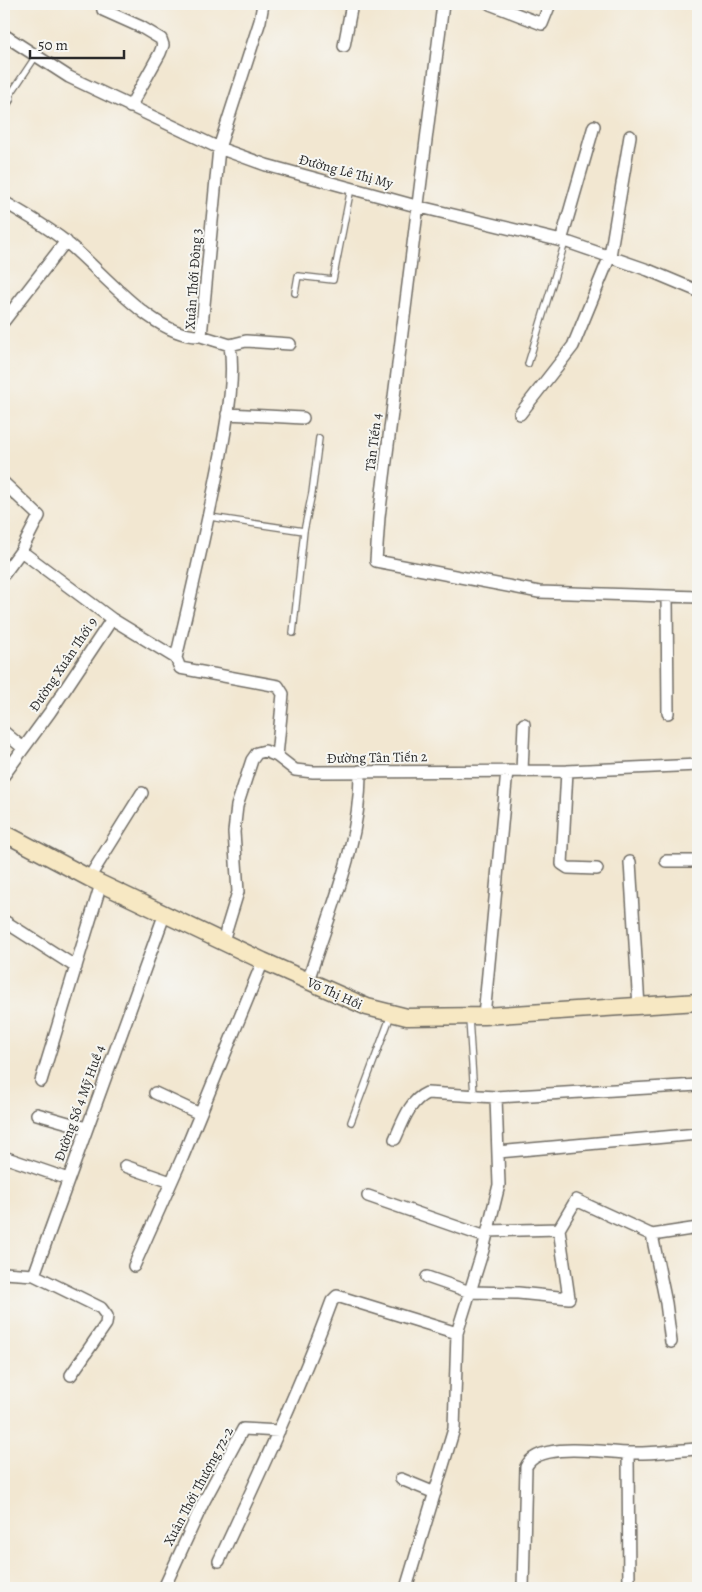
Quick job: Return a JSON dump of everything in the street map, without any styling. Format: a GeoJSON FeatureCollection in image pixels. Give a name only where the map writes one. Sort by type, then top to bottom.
{"type":"FeatureCollection","features":[{"type":"Feature","properties":{"kind":"street"},"geometry":{"type":"LineString","coordinates":[[102,4],[101,8],[103,10],[162,39],[163,45],[160,53],[130,107]]}},
{"type":"Feature","properties":{"kind":"street","name":"Xuân Thới Đông 3"},"geometry":{"type":"LineString","coordinates":[[230,344],[201,336],[219,148],[260,21],[263,4]]}},
{"type":"Feature","properties":{"kind":"street"},"geometry":{"type":"LineString","coordinates":[[344,46],[352,4]]}},
{"type":"Feature","properties":{"kind":"street","name":"Tân Tiến 4"},"geometry":{"type":"LineString","coordinates":[[443,4],[416,206],[379,517],[376,561],[539,592],[698,597]]}},
{"type":"Feature","properties":{"kind":"street"},"geometry":{"type":"LineString","coordinates":[[490,4],[542,24],[550,4]]}},
{"type":"Feature","properties":{"kind":"street","name":"Đường Lê Thị My"},"geometry":{"type":"LineString","coordinates":[[4,35],[69,77],[219,148],[266,165],[416,206],[563,242],[610,256],[698,291]]}},
{"type":"Feature","properties":{"kind":"street"},"geometry":{"type":"LineString","coordinates":[[563,242],[594,126]]}},
{"type":"Feature","properties":{"kind":"street"},"geometry":{"type":"LineString","coordinates":[[520,414],[574,346],[610,256],[630,136]]}},
{"type":"Feature","properties":{"kind":"street"},"geometry":{"type":"LineString","coordinates":[[4,202],[66,241],[153,319],[176,332],[201,336]]}},
{"type":"Feature","properties":{"kind":"street"},"geometry":{"type":"LineString","coordinates":[[4,321],[66,241]]}},
{"type":"Feature","properties":{"kind":"street"},"geometry":{"type":"LineString","coordinates":[[222,941],[238,892],[234,832],[237,806],[252,760],[257,752],[265,751],[277,756],[284,694],[278,686],[180,668],[176,658],[210,517],[227,414],[232,355],[230,344],[246,341],[290,344]]}},
{"type":"Feature","properties":{"kind":"street"},"geometry":{"type":"LineString","coordinates":[[227,414],[303,418]]}},
{"type":"Feature","properties":{"kind":"street"},"geometry":{"type":"LineString","coordinates":[[4,484],[39,516],[21,551],[4,574]]}},
{"type":"Feature","properties":{"kind":"street"},"geometry":{"type":"LineString","coordinates":[[21,551],[112,619],[176,658]]}},
{"type":"Feature","properties":{"kind":"street"},"geometry":{"type":"LineString","coordinates":[[667,597],[668,713]]}},
{"type":"Feature","properties":{"kind":"street","name":"Đường Xuân Thới 9"},"geometry":{"type":"LineString","coordinates":[[4,775],[112,619]]}},
{"type":"Feature","properties":{"kind":"street"},"geometry":{"type":"LineString","coordinates":[[522,771],[524,724]]}},
{"type":"Feature","properties":{"kind":"street"},"geometry":{"type":"LineString","coordinates":[[4,732],[23,748]]}},
{"type":"Feature","properties":{"kind":"street","name":"Đường Tân Tiến 2"},"geometry":{"type":"LineString","coordinates":[[277,756],[295,770],[313,772],[567,771],[698,765]]}},
{"type":"Feature","properties":{"kind":"street"},"geometry":{"type":"LineString","coordinates":[[308,981],[351,844],[360,798],[360,771]]}},
{"type":"Feature","properties":{"kind":"street"},"geometry":{"type":"LineString","coordinates":[[477,1017],[507,771]]}},
{"type":"Feature","properties":{"kind":"street"},"geometry":{"type":"LineString","coordinates":[[567,771],[562,864],[568,868],[597,869]]}},
{"type":"Feature","properties":{"kind":"street"},"geometry":{"type":"LineString","coordinates":[[41,1081],[76,967],[95,881],[142,793]]}},
{"type":"Feature","properties":{"kind":"street","name":"Võ Thị Hồi"},"geometry":{"type":"LineString","coordinates":[[4,833],[95,881],[263,961],[367,1007],[407,1017],[477,1017],[698,1002]]}},
{"type":"Feature","properties":{"kind":"street"},"geometry":{"type":"LineString","coordinates":[[666,861],[698,861]]}},
{"type":"Feature","properties":{"kind":"street"},"geometry":{"type":"LineString","coordinates":[[630,862],[639,1006]]}},
{"type":"Feature","properties":{"kind":"street","name":"Đường Số 4 Mỹ Huề 4"},"geometry":{"type":"LineString","coordinates":[[34,1275],[165,913]]}},
{"type":"Feature","properties":{"kind":"street"},"geometry":{"type":"LineString","coordinates":[[4,921],[76,967]]}},
{"type":"Feature","properties":{"kind":"street"},"geometry":{"type":"LineString","coordinates":[[134,1266],[172,1182],[263,961]]}},
{"type":"Feature","properties":{"kind":"street"},"geometry":{"type":"LineString","coordinates":[[395,1139],[412,1103],[418,1096],[434,1092],[496,1097],[698,1085]]}},
{"type":"Feature","properties":{"kind":"street"},"geometry":{"type":"LineString","coordinates":[[155,1093],[200,1114]]}},
{"type":"Feature","properties":{"kind":"street"},"geometry":{"type":"LineString","coordinates":[[406,1588],[454,1429],[457,1333],[487,1234],[499,1185],[496,1097]]}},
{"type":"Feature","properties":{"kind":"street"},"geometry":{"type":"LineString","coordinates":[[37,1114],[86,1128]]}},
{"type":"Feature","properties":{"kind":"street"},"geometry":{"type":"LineString","coordinates":[[498,1152],[698,1134]]}},
{"type":"Feature","properties":{"kind":"street"},"geometry":{"type":"LineString","coordinates":[[4,1157],[68,1179]]}},
{"type":"Feature","properties":{"kind":"street"},"geometry":{"type":"LineString","coordinates":[[125,1166],[172,1182]]}},
{"type":"Feature","properties":{"kind":"street"},"geometry":{"type":"LineString","coordinates":[[368,1196],[487,1234],[559,1230]]}},
{"type":"Feature","properties":{"kind":"street"},"geometry":{"type":"LineString","coordinates":[[427,1277],[470,1292],[518,1293],[569,1298],[559,1230],[576,1200],[652,1235],[698,1228]]}},
{"type":"Feature","properties":{"kind":"street"},"geometry":{"type":"LineString","coordinates":[[652,1235],[666,1303],[671,1342]]}},
{"type":"Feature","properties":{"kind":"street"},"geometry":{"type":"LineString","coordinates":[[4,1273],[34,1275],[94,1304],[106,1312],[108,1319],[106,1324],[72,1375]]}},
{"type":"Feature","properties":{"kind":"street"},"geometry":{"type":"LineString","coordinates":[[219,1561],[308,1365],[332,1301],[337,1296],[457,1333]]}},
{"type":"Feature","properties":{"kind":"street","name":"Xuân Thới Thượng 72-2"},"geometry":{"type":"LineString","coordinates":[[164,1588],[203,1503],[243,1428],[279,1431]]}},
{"type":"Feature","properties":{"kind":"street"},"geometry":{"type":"LineString","coordinates":[[524,1588],[527,1464],[538,1456],[577,1450],[628,1453],[698,1449]]}},
{"type":"Feature","properties":{"kind":"street"},"geometry":{"type":"LineString","coordinates":[[628,1453],[629,1588]]}},
{"type":"Feature","properties":{"kind":"street"},"geometry":{"type":"LineString","coordinates":[[401,1479],[435,1494]]}},
{"type":"Feature","properties":{"kind":"lane"},"geometry":{"type":"LineString","coordinates":[[6,101],[36,56]]}},
{"type":"Feature","properties":{"kind":"lane"},"geometry":{"type":"LineString","coordinates":[[295,294],[298,276],[333,280],[351,188]]}},
{"type":"Feature","properties":{"kind":"lane"},"geometry":{"type":"LineString","coordinates":[[528,364],[563,242]]}},
{"type":"Feature","properties":{"kind":"lane"},"geometry":{"type":"LineString","coordinates":[[293,633],[304,531],[320,438]]}},
{"type":"Feature","properties":{"kind":"lane"},"geometry":{"type":"LineString","coordinates":[[210,517],[304,531]]}},
{"type":"Feature","properties":{"kind":"lane"},"geometry":{"type":"LineString","coordinates":[[351,1122],[391,1013]]}},
{"type":"Feature","properties":{"kind":"lane"},"geometry":{"type":"LineString","coordinates":[[474,1095],[477,1017]]}}]}
